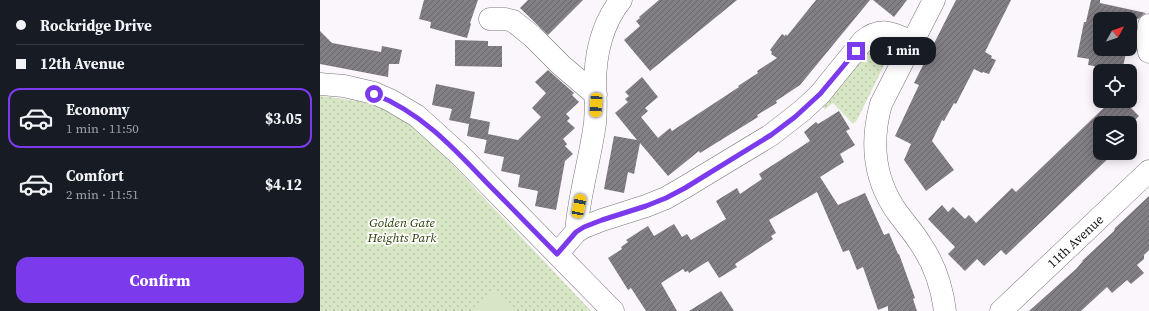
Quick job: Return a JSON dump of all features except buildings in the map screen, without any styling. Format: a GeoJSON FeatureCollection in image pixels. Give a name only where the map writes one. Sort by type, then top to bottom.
{"type":"FeatureCollection","features":[{"type":"Feature","properties":{"kind":"street"},"geometry":{"type":"LineString","coordinates":[[576,232],[579,206],[595,122],[595,69],[597,54],[600,39],[612,12],[621,0]]}},
{"type":"Feature","properties":{"kind":"street"},"geometry":{"type":"LineString","coordinates":[[934,0],[881,104],[874,133],[876,163],[886,192],[893,205],[921,244],[929,259],[936,274],[945,311]]}},
{"type":"Feature","properties":{"kind":"street"},"geometry":{"type":"LineString","coordinates":[[490,19],[505,19],[513,21],[532,36],[561,65],[596,94]]}},
{"type":"Feature","properties":{"kind":"street"},"geometry":{"type":"LineString","coordinates":[[1149,25],[1147,40],[1149,52]]}},
{"type":"Feature","properties":{"kind":"street"},"geometry":{"type":"LineString","coordinates":[[557,254],[576,232],[592,223],[666,198],[685,188],[771,135],[803,110],[820,94],[869,36],[883,32],[894,34],[912,42]]}},
{"type":"Feature","properties":{"kind":"street"},"geometry":{"type":"LineString","coordinates":[[320,84],[344,86],[374,94],[390,100],[417,116],[459,154],[613,311]]}},
{"type":"Feature","properties":{"kind":"street","name":"11th Avenue"},"geometry":{"type":"LineString","coordinates":[[1001,311],[1149,171]]}},
{"type":"Feature","properties":{"kind":"green space"},"geometry":{"type":"Polygon","coordinates":[[[876,44],[885,46],[888,50],[888,57],[857,120],[853,124],[833,103],[825,109],[821,106],[871,47],[876,44]]]}},
{"type":"Feature","properties":{"kind":"green space","name":"Golden Gate Heights Park"},"geometry":{"type":"Polygon","coordinates":[[[320,96],[375,105],[398,115],[409,123],[435,146],[591,311],[320,311],[320,96]]]}},
{"type":"Feature","properties":{"kind":"green space"},"geometry":{"type":"Polygon","coordinates":[[[493,292],[513,311],[475,311],[493,292]]]}},
{"type":"Feature","properties":{"kind":"route"},"geometry":{"type":"LineString","coordinates":[[374,94],[403,107],[417,116],[444,139],[557,254],[576,232],[584,227],[666,198],[685,188],[771,135],[795,117],[820,94],[856,51]]}}]}
